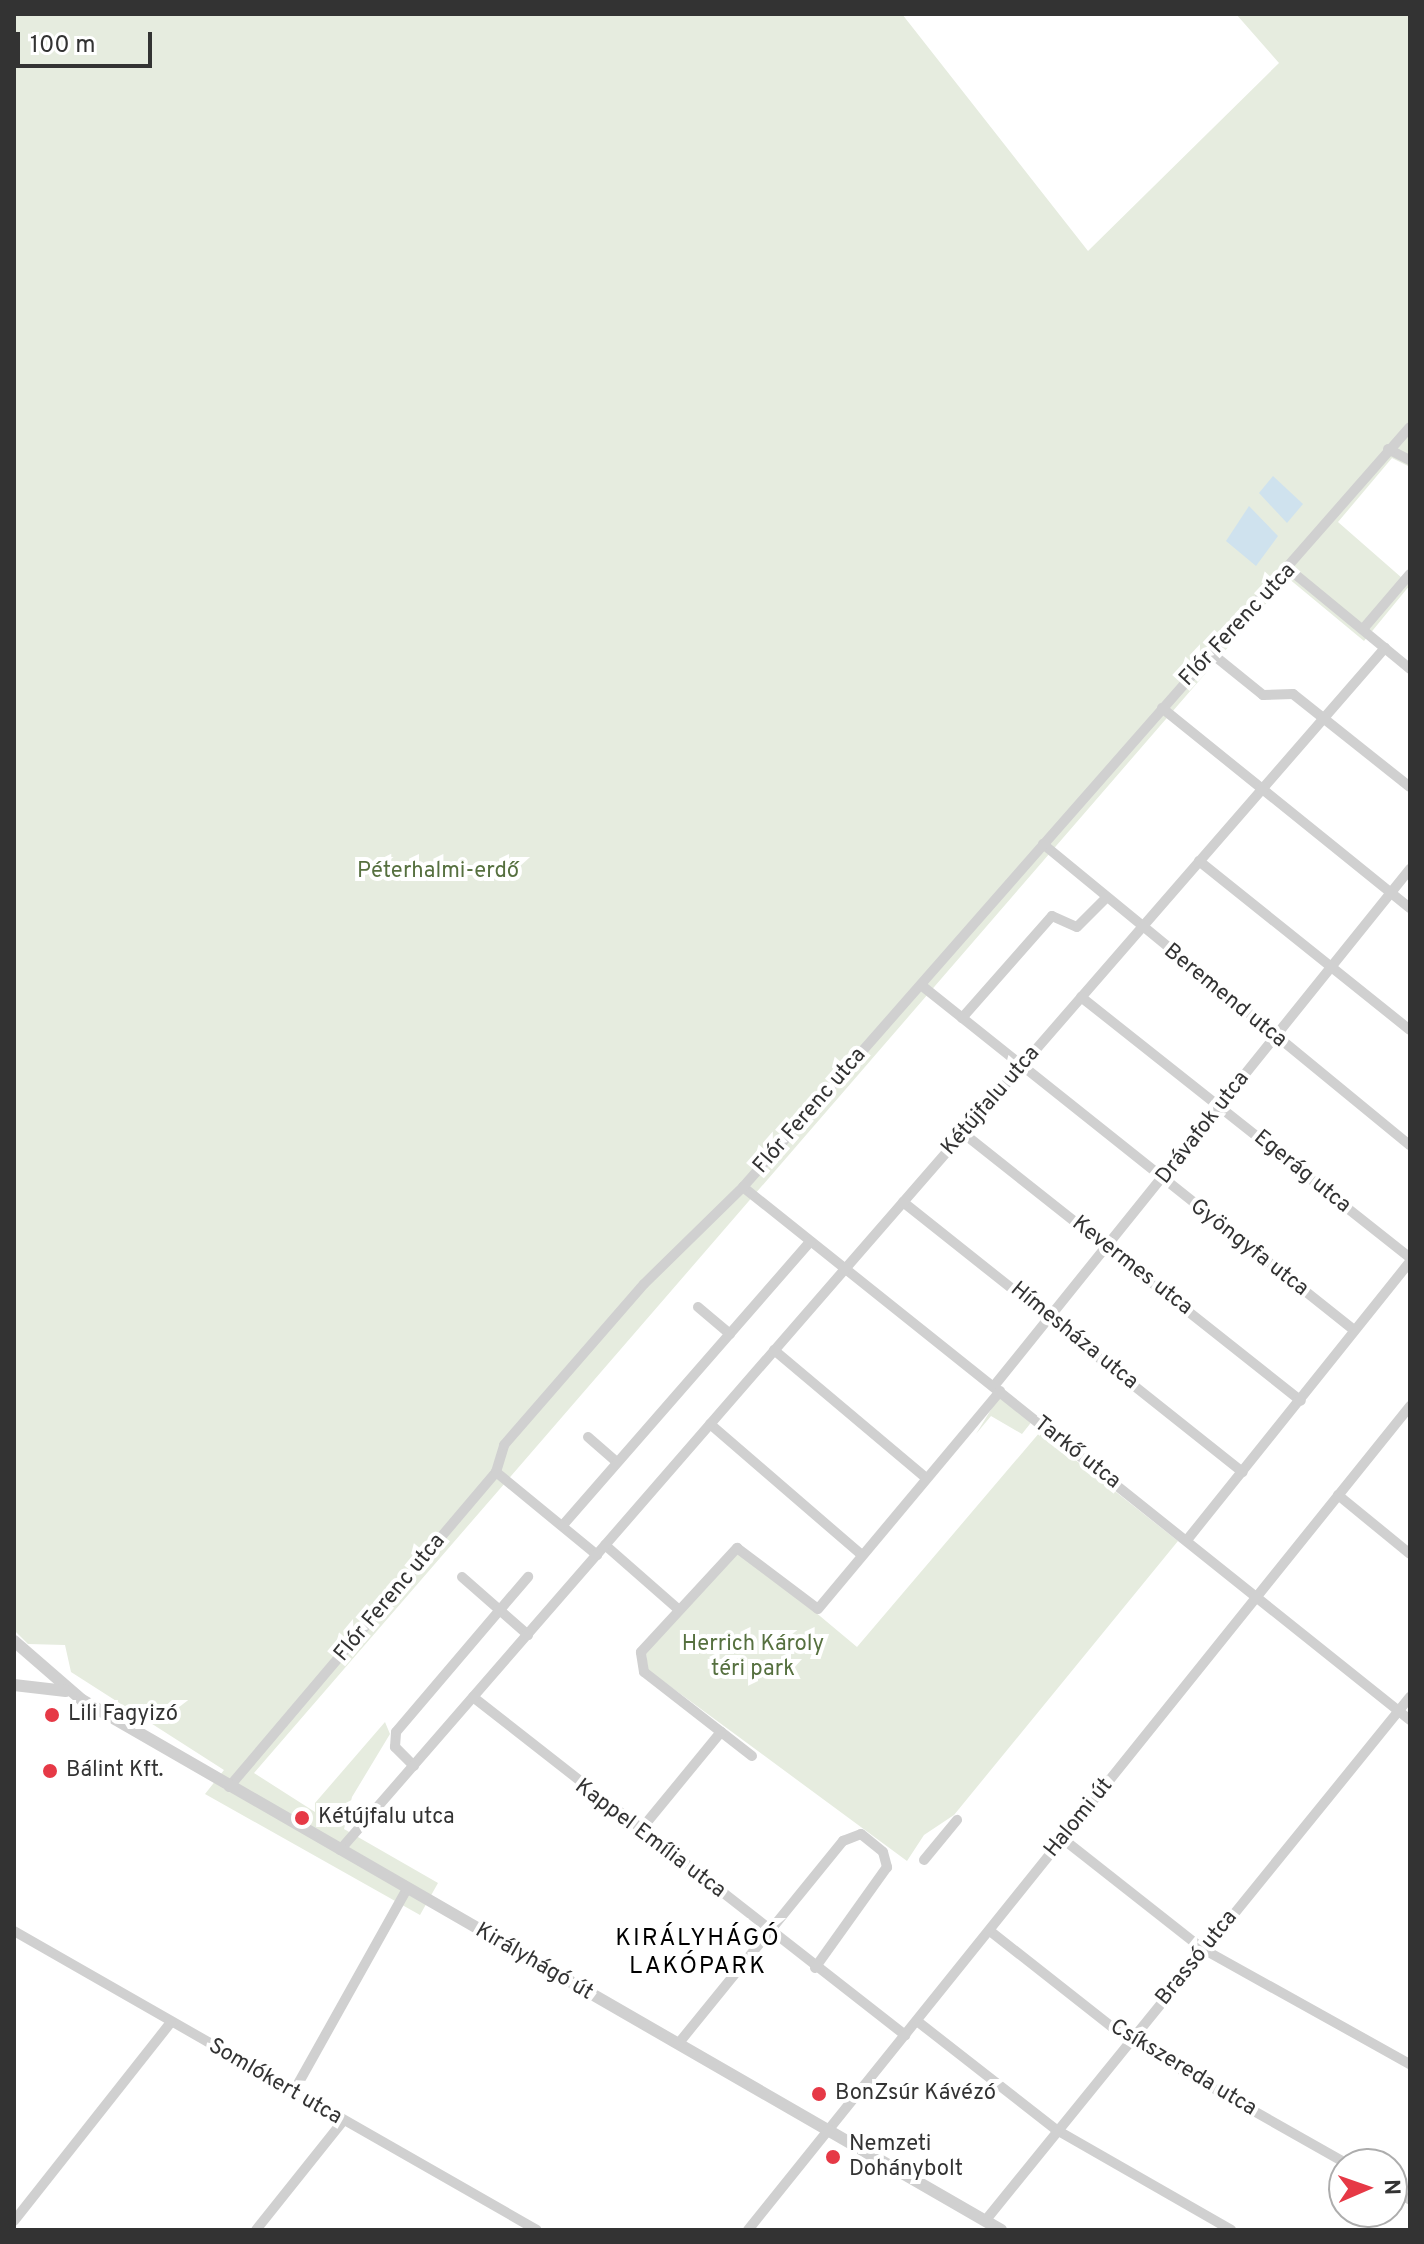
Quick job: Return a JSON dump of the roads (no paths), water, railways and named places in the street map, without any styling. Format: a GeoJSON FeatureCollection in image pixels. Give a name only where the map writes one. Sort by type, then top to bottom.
{"type":"FeatureCollection","features":[{"type":"Feature","properties":{"kind":"street","name":"Flór Ferenc utca"},"geometry":{"type":"LineString","coordinates":[[229,1787],[496,1472],[504,1445],[644,1284],[743,1187],[1162,708],[1290,570],[1388,449],[1410,427]]}},
{"type":"Feature","properties":{"kind":"street"},"geometry":{"type":"LineString","coordinates":[[1388,449],[1410,460]]}},
{"type":"Feature","properties":{"kind":"street"},"geometry":{"type":"LineString","coordinates":[[1290,570],[1410,669]]}},
{"type":"Feature","properties":{"kind":"street"},"geometry":{"type":"LineString","coordinates":[[1363,629],[1410,574]]}},
{"type":"Feature","properties":{"kind":"street","name":"Kétújfalu utca"},"geometry":{"type":"LineString","coordinates":[[340,1850],[1385,648]]}},
{"type":"Feature","properties":{"kind":"street"},"geometry":{"type":"LineString","coordinates":[[1211,653],[1263,695],[1290,692],[1410,787]]}},
{"type":"Feature","properties":{"kind":"street"},"geometry":{"type":"LineString","coordinates":[[1162,708],[1410,908]]}},
{"type":"Feature","properties":{"kind":"street","name":"Beremend utca"},"geometry":{"type":"LineString","coordinates":[[1043,844],[1141,929],[1410,1145]]}},
{"type":"Feature","properties":{"kind":"street"},"geometry":{"type":"LineString","coordinates":[[1199,861],[1410,1030]]}},
{"type":"Feature","properties":{"kind":"street","name":"Drávafok utca"},"geometry":{"type":"LineString","coordinates":[[678,1609],[737,1548],[818,1609],[1110,1248],[1410,869]]}},
{"type":"Feature","properties":{"kind":"street"},"geometry":{"type":"LineString","coordinates":[[962,1018],[1052,916],[1077,927],[1106,898]]}},
{"type":"Feature","properties":{"kind":"street","name":"Gyöngyfa utca"},"geometry":{"type":"LineString","coordinates":[[921,985],[1354,1330]]}},
{"type":"Feature","properties":{"kind":"street","name":"Egerág utca"},"geometry":{"type":"LineString","coordinates":[[1081,997],[1410,1260]]}},
{"type":"Feature","properties":{"kind":"street","name":"Kevermes utca"},"geometry":{"type":"LineString","coordinates":[[963,1133],[1301,1401]]}},
{"type":"Feature","properties":{"kind":"street","name":"Tarkő utca"},"geometry":{"type":"LineString","coordinates":[[743,1187],[1410,1720]]}},
{"type":"Feature","properties":{"kind":"street","name":"Hímesháza utca"},"geometry":{"type":"LineString","coordinates":[[903,1202],[1052,1317],[1243,1472]]}},
{"type":"Feature","properties":{"kind":"street"},"geometry":{"type":"LineString","coordinates":[[563,1525],[810,1242]]}},
{"type":"Feature","properties":{"kind":"street"},"geometry":{"type":"LineString","coordinates":[[1187,1540],[1301,1401],[1410,1260]]}},
{"type":"Feature","properties":{"kind":"street"},"geometry":{"type":"LineString","coordinates":[[698,1307],[730,1334]]}},
{"type":"Feature","properties":{"kind":"street"},"geometry":{"type":"LineString","coordinates":[[774,1350],[926,1478]]}},
{"type":"Feature","properties":{"kind":"street","name":"Halomi út"},"geometry":{"type":"LineString","coordinates":[[748,2230],[1409,1409]]}},
{"type":"Feature","properties":{"kind":"street"},"geometry":{"type":"LineString","coordinates":[[710,1424],[862,1555]]}},
{"type":"Feature","properties":{"kind":"street"},"geometry":{"type":"LineString","coordinates":[[588,1437],[617,1462]]}},
{"type":"Feature","properties":{"kind":"street"},"geometry":{"type":"LineString","coordinates":[[496,1472],[597,1555]]}},
{"type":"Feature","properties":{"kind":"street"},"geometry":{"type":"LineString","coordinates":[[1338,1495],[1410,1554]]}},
{"type":"Feature","properties":{"kind":"street"},"geometry":{"type":"LineString","coordinates":[[605,1545],[678,1609],[641,1652],[640,1666],[752,1756]]}},
{"type":"Feature","properties":{"kind":"street"},"geometry":{"type":"LineString","coordinates":[[462,1577],[528,1635]]}},
{"type":"Feature","properties":{"kind":"street"},"geometry":{"type":"LineString","coordinates":[[414,1766],[395,1747],[396,1732],[528,1577]]}},
{"type":"Feature","properties":{"kind":"street"},"geometry":{"type":"LineString","coordinates":[[14,1641],[36,1661]]}},
{"type":"Feature","properties":{"kind":"street"},"geometry":{"type":"LineString","coordinates":[[14,1659],[36,1661]]}},
{"type":"Feature","properties":{"kind":"street","name":"Királyhágó út"},"geometry":{"type":"LineString","coordinates":[[70,1692],[21,1689],[36,1661],[70,1692],[229,1787],[1001,2230]]}},
{"type":"Feature","properties":{"kind":"street","name":"Kappel Emília utca"},"geometry":{"type":"LineString","coordinates":[[473,1697],[638,1833],[769,1929],[815,1968],[905,2035]]}},
{"type":"Feature","properties":{"kind":"street","name":"Brassó utca"},"geometry":{"type":"LineString","coordinates":[[985,2221],[1055,2129],[1410,1697]]}},
{"type":"Feature","properties":{"kind":"street"},"geometry":{"type":"LineString","coordinates":[[638,1833],[721,1732]]}},
{"type":"Feature","properties":{"kind":"street"},"geometry":{"type":"LineString","coordinates":[[924,1860],[957,1820]]}},
{"type":"Feature","properties":{"kind":"street"},"geometry":{"type":"LineString","coordinates":[[678,2044],[843,1841],[861,1834],[883,1852],[887,1867],[815,1968]]}},
{"type":"Feature","properties":{"kind":"street"},"geometry":{"type":"LineString","coordinates":[[1063,1839],[1203,1949],[1409,2062]]}},
{"type":"Feature","properties":{"kind":"street"},"geometry":{"type":"LineString","coordinates":[[294,2091],[407,1889]]}},
{"type":"Feature","properties":{"kind":"street","name":"Somlókert utca"},"geometry":{"type":"LineString","coordinates":[[14,1931],[294,2091],[518,2226],[537,2230]]}},
{"type":"Feature","properties":{"kind":"street","name":"Csíkszereda utca"},"geometry":{"type":"LineString","coordinates":[[990,1931],[1130,2041],[1328,2153]]}},
{"type":"Feature","properties":{"kind":"street"},"geometry":{"type":"LineString","coordinates":[[917,2021],[1055,2129],[1231,2230]]}},
{"type":"Feature","properties":{"kind":"street"},"geometry":{"type":"LineString","coordinates":[[23,2230],[14,2222],[171,2022]]}},
{"type":"Feature","properties":{"kind":"street"},"geometry":{"type":"LineString","coordinates":[[256,2230],[343,2121]]}},
{"type":"Feature","properties":{"kind":"water"},"geometry":{"type":"Polygon","coordinates":[[[1273,476],[1303,504],[1287,523],[1259,493],[1273,476]]]}},
{"type":"Feature","properties":{"kind":"water"},"geometry":{"type":"Polygon","coordinates":[[[1249,506],[1278,536],[1256,566],[1226,541],[1249,506]]]}},
{"type":"Feature","properties":{"kind":"place","name":"Lili Fagyizó"},"geometry":{"type":"Point","coordinates":[52,1715]}},
{"type":"Feature","properties":{"kind":"place","name":"Bálint Kft."},"geometry":{"type":"Point","coordinates":[50,1771]}},
{"type":"Feature","properties":{"kind":"place","name":"Kétújfalu utca"},"geometry":{"type":"Point","coordinates":[302,1818]}},
{"type":"Feature","properties":{"kind":"place","name":"BonZsúr Kávézó"},"geometry":{"type":"Point","coordinates":[819,2094]}},
{"type":"Feature","properties":{"kind":"place","name":"Nemzeti Dohánybolt"},"geometry":{"type":"Point","coordinates":[833,2157]}},
{"type":"Feature","properties":{"kind":"district","name":"KIRÁLYHÁGÓ LAKÓPARK"},"geometry":{"type":"Point","coordinates":[698,1954]}},
{"type":"Feature","properties":{"kind":"park label","name":"Péterhalmi-erdő"},"geometry":{"type":"Point","coordinates":[438,872]}},
{"type":"Feature","properties":{"kind":"park label","name":"Herrich Károly téri park"},"geometry":{"type":"Point","coordinates":[753,1656]}}]}
